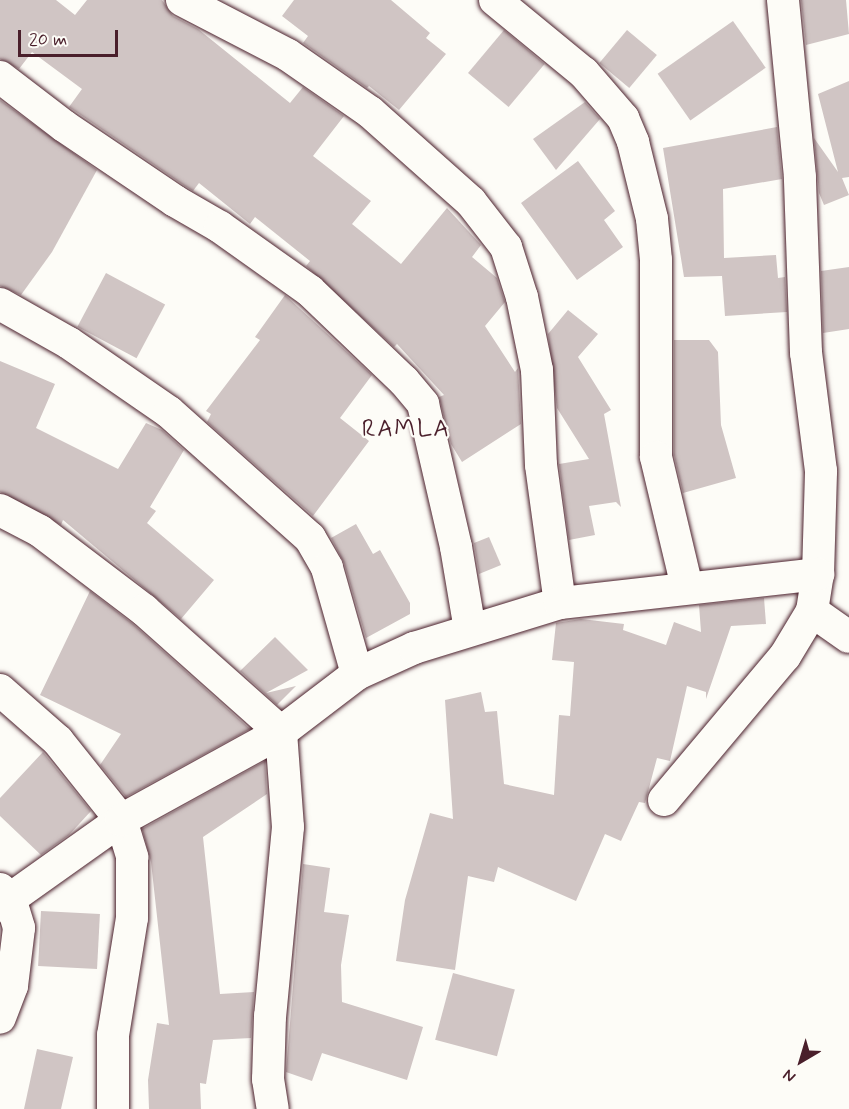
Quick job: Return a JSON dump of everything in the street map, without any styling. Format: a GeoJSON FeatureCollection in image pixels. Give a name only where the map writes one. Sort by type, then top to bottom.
{"type":"FeatureCollection","features":[{"type":"Feature","properties":{"kind":"street"},"geometry":{"type":"LineString","coordinates":[[182,0],[288,55],[370,111],[471,202],[506,247],[522,297],[537,370],[541,465],[560,603]]}},
{"type":"Feature","properties":{"kind":"street"},"geometry":{"type":"LineString","coordinates":[[495,0],[584,73],[623,118],[633,142],[652,219],[656,260],[656,457],[687,587]]}},
{"type":"Feature","properties":{"kind":"street"},"geometry":{"type":"LineString","coordinates":[[664,800],[785,657],[812,611],[818,574],[821,471],[806,352],[800,177],[783,0]]}},
{"type":"Feature","properties":{"kind":"street"},"geometry":{"type":"LineString","coordinates":[[0,77],[64,126],[310,291],[404,381],[423,404],[456,547],[470,630]]}},
{"type":"Feature","properties":{"kind":"street"},"geometry":{"type":"LineString","coordinates":[[0,304],[69,343],[169,412],[310,538],[327,568],[357,674]]}},
{"type":"Feature","properties":{"kind":"street"},"geometry":{"type":"LineString","coordinates":[[0,510],[40,531],[144,610],[280,732],[288,827],[270,1016],[268,1079],[273,1109]]}},
{"type":"Feature","properties":{"kind":"street"},"geometry":{"type":"LineString","coordinates":[[0,1018],[12,987],[19,928],[3,898],[121,820],[280,732],[357,674],[414,648],[560,603],[818,574]]}},
{"type":"Feature","properties":{"kind":"street"},"geometry":{"type":"LineString","coordinates":[[812,611],[849,637]]}},
{"type":"Feature","properties":{"kind":"street"},"geometry":{"type":"LineString","coordinates":[[0,690],[58,741],[121,820],[132,857],[132,918],[113,1035],[113,1109]]}},
{"type":"Feature","properties":{"kind":"building"},"geometry":{"type":"Polygon","coordinates":[[[0,0],[56,0],[75,15],[87,0],[162,0],[173,16],[198,29],[290,103],[303,87],[344,116],[313,156],[371,201],[352,224],[401,264],[447,208],[481,245],[472,257],[497,278],[505,302],[485,326],[515,372],[518,368],[521,424],[462,462],[451,444],[439,397],[444,395],[397,344],[394,347],[306,266],[310,261],[255,217],[250,224],[199,183],[193,191],[69,107],[82,89],[32,52],[19,69],[0,59],[0,0]]]}},
{"type":"Feature","properties":{"kind":"building"},"geometry":{"type":"Polygon","coordinates":[[[294,0],[391,0],[430,33],[426,38],[446,54],[399,110],[369,86],[367,88],[303,43],[308,36],[282,16],[294,0]]]}},
{"type":"Feature","properties":{"kind":"building"},"geometry":{"type":"Polygon","coordinates":[[[801,0],[846,0],[849,34],[806,45],[801,0]]]}},
{"type":"Feature","properties":{"kind":"building"},"geometry":{"type":"Polygon","coordinates":[[[733,21],[766,68],[690,120],[658,74],[733,21]]]}},
{"type":"Feature","properties":{"kind":"building"},"geometry":{"type":"Polygon","coordinates":[[[504,30],[545,64],[509,107],[468,73],[504,30]]]}},
{"type":"Feature","properties":{"kind":"building"},"geometry":{"type":"Polygon","coordinates":[[[627,30],[657,55],[629,88],[599,63],[627,30]]]}},
{"type":"Feature","properties":{"kind":"building"},"geometry":{"type":"Polygon","coordinates":[[[849,81],[849,177],[842,178],[849,195],[824,205],[819,193],[814,138],[838,172],[818,94],[849,81]]]}},
{"type":"Feature","properties":{"kind":"building"},"geometry":{"type":"Polygon","coordinates":[[[0,100],[97,170],[52,252],[21,295],[0,286],[0,100]]]}},
{"type":"Feature","properties":{"kind":"building"},"geometry":{"type":"Polygon","coordinates":[[[585,102],[600,119],[556,170],[533,139],[585,102]]]}},
{"type":"Feature","properties":{"kind":"building"},"geometry":{"type":"Polygon","coordinates":[[[777,127],[782,179],[723,189],[724,258],[776,255],[778,278],[785,277],[787,312],[725,316],[722,276],[684,277],[663,148],[777,127]]]}},
{"type":"Feature","properties":{"kind":"building"},"geometry":{"type":"Polygon","coordinates":[[[578,161],[615,211],[604,220],[623,247],[577,280],[521,203],[578,161]]]}},
{"type":"Feature","properties":{"kind":"building"},"geometry":{"type":"Polygon","coordinates":[[[849,267],[849,329],[823,333],[821,271],[849,267]]]}},
{"type":"Feature","properties":{"kind":"building"},"geometry":{"type":"Polygon","coordinates":[[[106,273],[165,304],[137,358],[77,327],[106,273]]]}},
{"type":"Feature","properties":{"kind":"building"},"geometry":{"type":"Polygon","coordinates":[[[285,295],[372,375],[340,418],[369,441],[313,516],[207,422],[211,414],[206,411],[260,340],[255,337],[285,295]]]}},
{"type":"Feature","properties":{"kind":"building"},"geometry":{"type":"Polygon","coordinates":[[[568,310],[598,334],[578,357],[611,410],[604,414],[621,507],[616,502],[589,506],[595,535],[569,540],[559,464],[589,459],[557,408],[548,334],[568,310]]]}},
{"type":"Feature","properties":{"kind":"building"},"geometry":{"type":"Polygon","coordinates":[[[674,340],[709,340],[718,352],[721,425],[736,478],[683,493],[674,455],[674,340]]]}},
{"type":"Feature","properties":{"kind":"building"},"geometry":{"type":"Polygon","coordinates":[[[0,361],[55,384],[36,428],[118,469],[146,423],[162,430],[184,450],[150,507],[156,511],[147,523],[214,580],[181,619],[63,520],[61,525],[0,492],[0,361]]]}},
{"type":"Feature","properties":{"kind":"building"},"geometry":{"type":"Polygon","coordinates":[[[356,524],[373,554],[380,550],[410,603],[410,614],[366,638],[344,563],[331,538],[356,524]]]}},
{"type":"Feature","properties":{"kind":"building"},"geometry":{"type":"Polygon","coordinates":[[[489,537],[501,565],[479,574],[474,543],[489,537]]]}},
{"type":"Feature","properties":{"kind":"building"},"geometry":{"type":"Polygon","coordinates":[[[90,591],[133,624],[250,729],[126,797],[100,765],[121,734],[40,695],[90,591]]]}},
{"type":"Feature","properties":{"kind":"building"},"geometry":{"type":"Polygon","coordinates":[[[764,598],[766,624],[731,626],[706,699],[706,692],[687,686],[670,761],[657,758],[645,803],[639,802],[621,841],[605,834],[576,901],[498,867],[494,882],[468,876],[455,970],[396,961],[405,900],[430,813],[453,819],[445,700],[481,692],[485,712],[497,711],[504,784],[554,795],[559,715],[570,716],[574,662],[552,660],[556,623],[581,619],[624,624],[623,630],[666,645],[674,622],[701,632],[699,605],[764,598]]]}},
{"type":"Feature","properties":{"kind":"building"},"geometry":{"type":"Polygon","coordinates":[[[275,637],[308,670],[266,693],[296,686],[277,705],[240,671],[275,637]]]}},
{"type":"Feature","properties":{"kind":"building"},"geometry":{"type":"Polygon","coordinates":[[[43,752],[91,811],[69,835],[41,855],[0,816],[0,798],[43,752]]]}},
{"type":"Feature","properties":{"kind":"building"},"geometry":{"type":"Polygon","coordinates":[[[265,761],[267,794],[203,837],[220,994],[254,992],[251,1038],[213,1040],[206,1084],[200,1083],[201,1109],[149,1109],[148,1080],[157,1023],[169,1025],[151,862],[142,829],[265,761]]]}},
{"type":"Feature","properties":{"kind":"building"},"geometry":{"type":"Polygon","coordinates":[[[303,864],[330,868],[324,912],[349,915],[341,965],[342,1002],[423,1027],[407,1080],[322,1053],[312,1081],[286,1072],[303,864]]]}},
{"type":"Feature","properties":{"kind":"building"},"geometry":{"type":"Polygon","coordinates":[[[41,911],[100,914],[97,969],[38,966],[41,911]]]}},
{"type":"Feature","properties":{"kind":"building"},"geometry":{"type":"Polygon","coordinates":[[[453,973],[515,990],[497,1056],[435,1040],[453,973]]]}},
{"type":"Feature","properties":{"kind":"building"},"geometry":{"type":"Polygon","coordinates":[[[37,1049],[73,1057],[61,1109],[24,1109],[37,1049]]]}},
{"type":"Feature","properties":{"kind":"district","name":"RAMLA"},"geometry":{"type":"Point","coordinates":[406,430]}}]}
